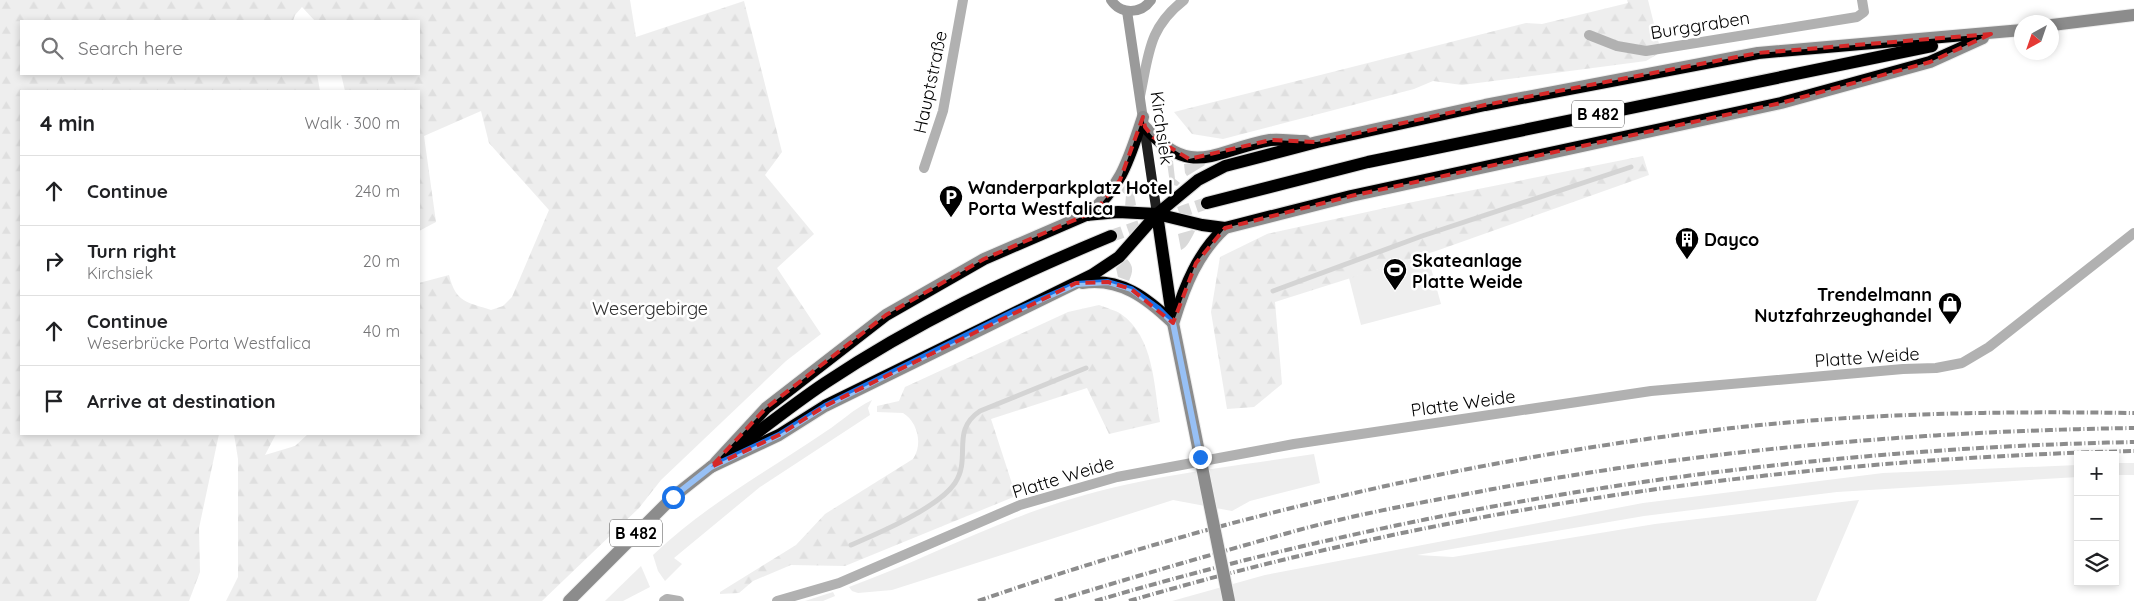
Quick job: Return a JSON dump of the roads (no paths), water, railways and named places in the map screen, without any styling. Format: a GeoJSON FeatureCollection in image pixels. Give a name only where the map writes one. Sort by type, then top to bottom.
{"type":"FeatureCollection","features":[{"type":"Feature","properties":{"kind":"main road"},"geometry":{"type":"LineString","coordinates":[[1111,0],[1127,11],[1142,9],[1152,0]]}},
{"type":"Feature","properties":{"kind":"main road","name":"Kirchsiek"},"geometry":{"type":"LineString","coordinates":[[1127,11],[1173,323],[1229,601]]}},
{"type":"Feature","properties":{"kind":"main road"},"geometry":{"type":"LineString","coordinates":[[2059,24],[2134,15]]}},
{"type":"Feature","properties":{"kind":"main road","name":"B 482"},"geometry":{"type":"LineString","coordinates":[[1207,203],[1368,162],[1990,34],[2014,31]]}},
{"type":"Feature","properties":{"kind":"main road"},"geometry":{"type":"LineString","coordinates":[[711,467],[779,435],[825,406],[1015,311],[1076,284],[1119,257],[1157,214],[1189,187],[1211,172],[1225,166],[1317,142],[1485,105],[1758,53],[1990,34]]}},
{"type":"Feature","properties":{"kind":"main road"},"geometry":{"type":"LineString","coordinates":[[1086,215],[1118,212],[1157,214],[1202,225],[1225,228],[1351,196],[1781,103],[1930,62],[1990,34]]}},
{"type":"Feature","properties":{"kind":"main road"},"geometry":{"type":"LineString","coordinates":[[711,467],[766,408],[886,314],[984,259],[1086,215],[1101,204],[1120,180],[1144,122],[1164,146],[1189,159],[1216,155],[1271,140],[1317,142]]}},
{"type":"Feature","properties":{"kind":"main road"},"geometry":{"type":"LineString","coordinates":[[1076,284],[1108,282],[1131,289],[1159,309],[1173,323],[1196,264],[1210,243],[1225,228]]}},
{"type":"Feature","properties":{"kind":"main road","name":"B 482"},"geometry":{"type":"LineString","coordinates":[[568,601],[673,497],[824,383],[902,335],[997,286],[1111,236]]}},
{"type":"Feature","properties":{"kind":"street","name":"Hauptstraße"},"geometry":{"type":"LineString","coordinates":[[924,168],[943,111],[963,0]]}},
{"type":"Feature","properties":{"kind":"street"},"geometry":{"type":"LineString","coordinates":[[1139,97],[1153,35],[1164,18],[1184,0]]}},
{"type":"Feature","properties":{"kind":"street","name":"Burggraben"},"geometry":{"type":"LineString","coordinates":[[1589,36],[1617,46],[1646,51],[1857,18],[1864,12],[1862,0]]}},
{"type":"Feature","properties":{"kind":"street","name":"Platte Weide"},"geometry":{"type":"LineString","coordinates":[[777,601],[839,583],[1020,505],[1117,477],[1294,444],[1650,391],[1903,368],[1936,368],[1962,363],[1989,347],[2134,233]]}},
{"type":"Feature","properties":{"kind":"street"},"geometry":{"type":"LineString","coordinates":[[664,601],[667,599],[679,601]]}},
{"type":"Feature","properties":{"kind":"waterway"},"geometry":{"type":"LineString","coordinates":[[1273,291],[1422,236],[1631,167]]}},
{"type":"Feature","properties":{"kind":"waterway"},"geometry":{"type":"LineString","coordinates":[[851,545],[907,519],[936,502],[947,492],[955,483],[960,473],[963,436],[966,427],[971,419],[980,411],[1086,368]]}},
{"type":"Feature","properties":{"kind":"tunnel"},"geometry":{"type":"LineString","coordinates":[[1111,236],[1207,203]]}},
{"type":"Feature","properties":{"kind":"railway"},"geometry":{"type":"LineString","coordinates":[[978,601],[1070,570],[1256,517],[1350,494],[1540,456],[1732,428],[1832,419],[2033,412],[2134,413]]}},
{"type":"Feature","properties":{"kind":"railway"},"geometry":{"type":"LineString","coordinates":[[1055,601],[1339,520],[1572,475],[1732,453],[1892,438],[1973,433],[2134,428]]}},
{"type":"Feature","properties":{"kind":"railway"},"geometry":{"type":"LineString","coordinates":[[1095,601],[1222,566],[1350,535],[1479,509],[1609,487],[1740,469],[1871,456],[2002,447],[2134,442]]}},
{"type":"Feature","properties":{"kind":"railway"},"geometry":{"type":"LineString","coordinates":[[1129,601],[1252,568],[1376,539],[1501,514],[1627,493],[1753,477],[1880,464],[2134,451]]}},
{"type":"Feature","properties":{"kind":"place","name":"Wanderparkplatz Hotel Porta Westfalica"},"geometry":{"type":"Point","coordinates":[951,218]}},
{"type":"Feature","properties":{"kind":"place","name":"Dayco"},"geometry":{"type":"Point","coordinates":[1687,260]}},
{"type":"Feature","properties":{"kind":"place","name":"Skateanlage Platte Weide"},"geometry":{"type":"Point","coordinates":[1395,291]}},
{"type":"Feature","properties":{"kind":"place","name":"Trendelmann Nutzfahrzeughandel"},"geometry":{"type":"Point","coordinates":[1950,325]}},
{"type":"Feature","properties":{"kind":"park label","name":"Wesergebirge"},"geometry":{"type":"Point","coordinates":[650,308]}}]}
